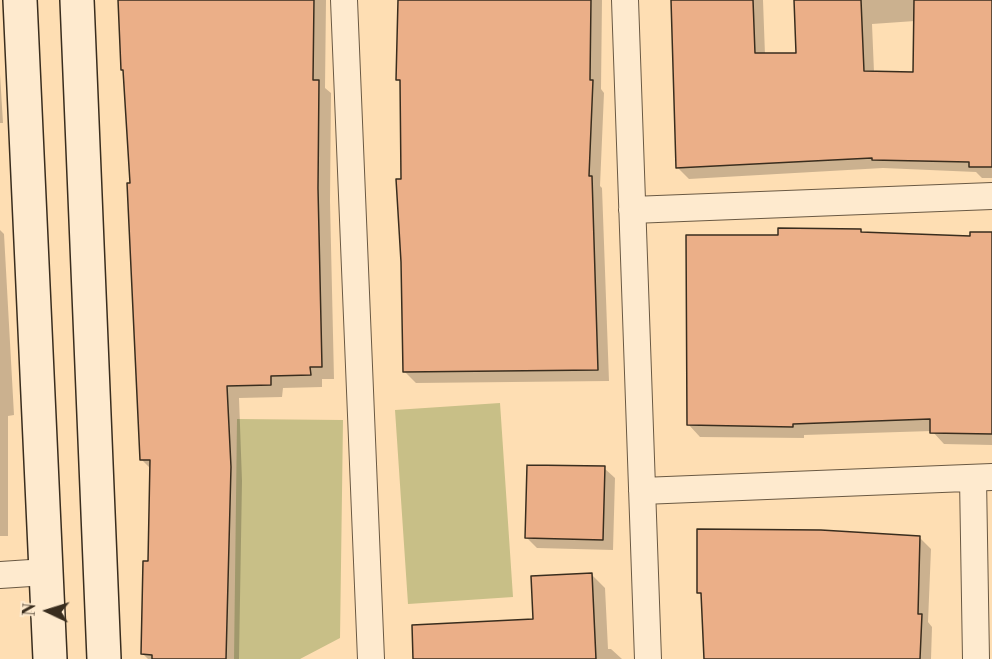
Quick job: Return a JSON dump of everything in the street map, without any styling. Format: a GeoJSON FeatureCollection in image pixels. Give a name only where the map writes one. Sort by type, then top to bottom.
{"type":"FeatureCollection","features":[{"type":"Feature","properties":{"kind":"street"},"geometry":{"type":"LineString","coordinates":[[20,0],[50,659]]}},
{"type":"Feature","properties":{"kind":"street"},"geometry":{"type":"LineString","coordinates":[[77,0],[104,659]]}},
{"type":"Feature","properties":{"kind":"street"},"geometry":{"type":"LineString","coordinates":[[344,0],[371,659]]}},
{"type":"Feature","properties":{"kind":"street"},"geometry":{"type":"LineString","coordinates":[[625,0],[648,659]]}},
{"type":"Feature","properties":{"kind":"street"},"geometry":{"type":"LineString","coordinates":[[632,210],[992,196]]}},
{"type":"Feature","properties":{"kind":"street"},"geometry":{"type":"LineString","coordinates":[[642,491],[982,477],[976,659]]}},
{"type":"Feature","properties":{"kind":"street"},"geometry":{"type":"LineString","coordinates":[[0,575],[46,572]]}},
{"type":"Feature","properties":{"kind":"shaded area"},"geometry":{"type":"Polygon","coordinates":[[[500,403],[513,597],[408,604],[395,410],[500,403]]]}},
{"type":"Feature","properties":{"kind":"shaded area"},"geometry":{"type":"Polygon","coordinates":[[[237,419],[343,420],[340,638],[300,659],[234,659],[237,419]]]}},
{"type":"Feature","properties":{"kind":"building"},"geometry":{"type":"Polygon","coordinates":[[[118,0],[314,0],[313,80],[319,80],[318,188],[322,367],[310,367],[311,375],[271,376],[271,385],[227,386],[231,467],[226,659],[152,659],[152,655],[141,654],[143,561],[148,561],[150,460],[140,460],[127,183],[130,183],[118,0]]]}},
{"type":"Feature","properties":{"kind":"building"},"geometry":{"type":"Polygon","coordinates":[[[398,0],[591,0],[590,80],[593,80],[589,176],[592,176],[598,370],[403,372],[401,262],[396,179],[401,179],[400,80],[396,80],[398,0]]]}},
{"type":"Feature","properties":{"kind":"building"},"geometry":{"type":"Polygon","coordinates":[[[671,0],[753,0],[755,53],[796,53],[794,0],[861,0],[864,71],[913,72],[914,0],[992,0],[992,167],[969,167],[969,162],[872,160],[872,158],[676,168],[671,0]]]}},
{"type":"Feature","properties":{"kind":"building"},"geometry":{"type":"Polygon","coordinates":[[[778,228],[861,229],[861,232],[970,236],[970,232],[992,232],[992,434],[930,433],[930,419],[793,424],[793,427],[687,425],[686,235],[778,235],[778,228]]]}},
{"type":"Feature","properties":{"kind":"building"},"geometry":{"type":"Polygon","coordinates":[[[527,465],[605,466],[603,540],[525,538],[527,465]]]}},
{"type":"Feature","properties":{"kind":"building"},"geometry":{"type":"Polygon","coordinates":[[[697,529],[821,530],[920,536],[918,614],[922,614],[920,659],[704,659],[701,593],[697,593],[697,529]]]}},
{"type":"Feature","properties":{"kind":"building"},"geometry":{"type":"Polygon","coordinates":[[[592,573],[596,659],[413,659],[412,625],[533,619],[531,576],[592,573]]]}}]}
